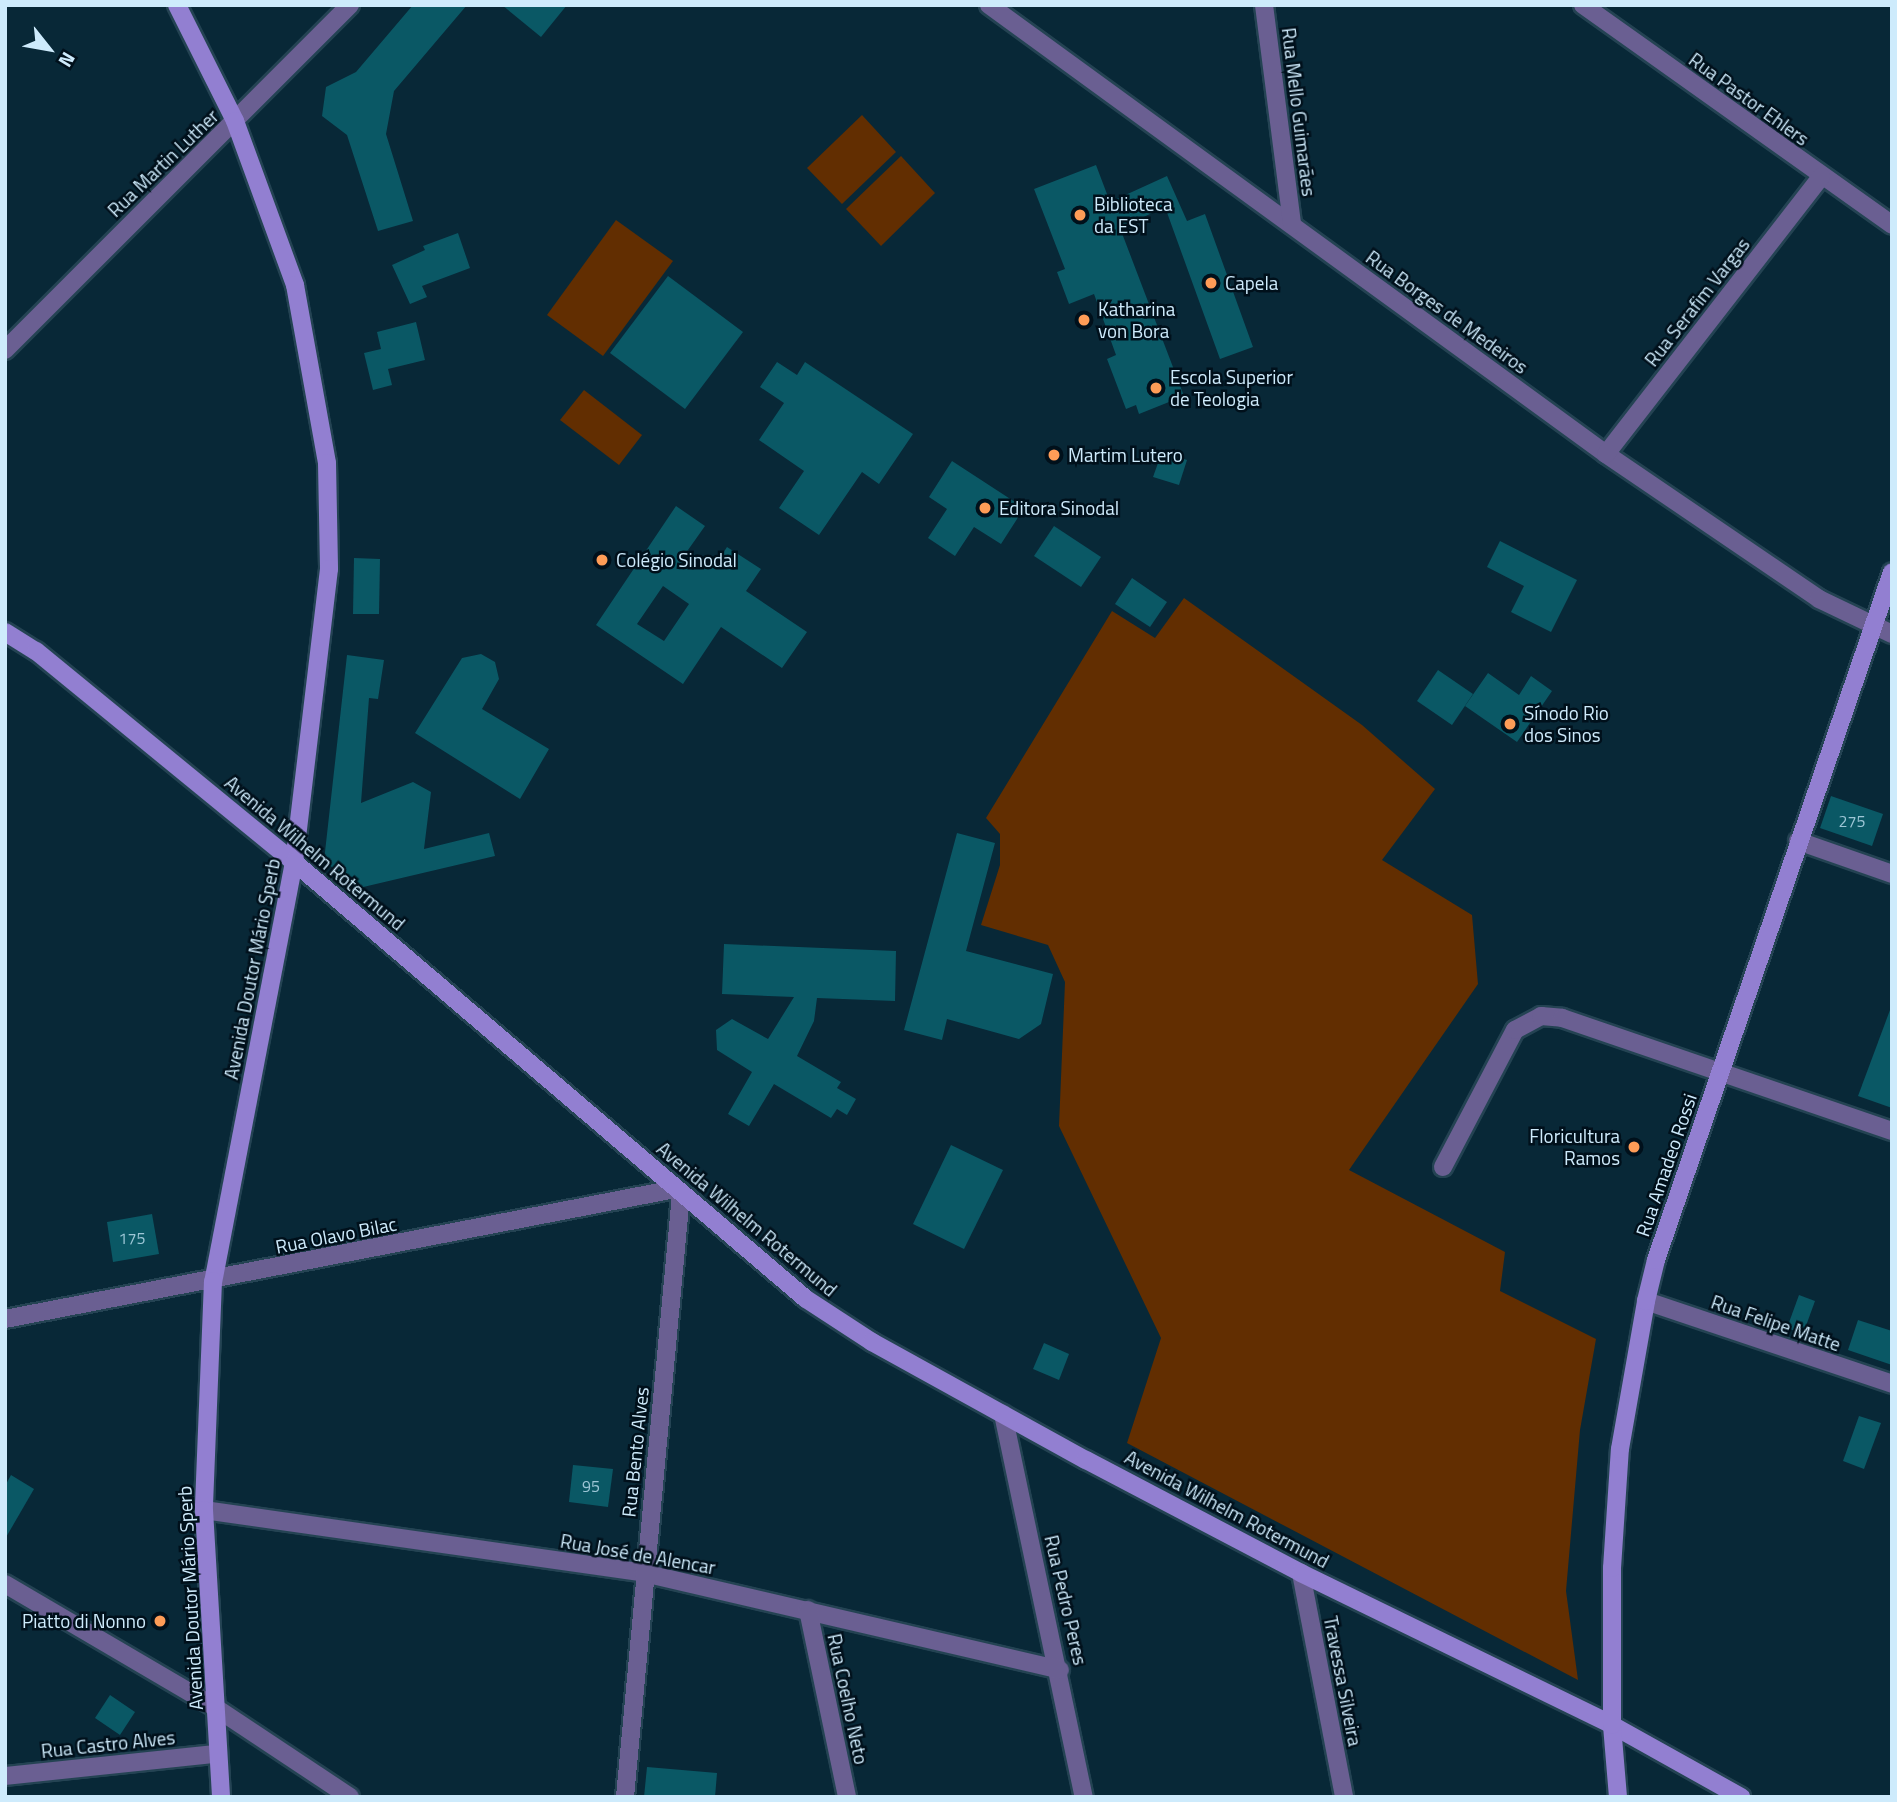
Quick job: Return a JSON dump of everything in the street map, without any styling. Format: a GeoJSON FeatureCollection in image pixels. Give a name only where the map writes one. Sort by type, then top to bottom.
{"type":"FeatureCollection","features":[{"type":"Feature","properties":{"kind":"street","name":"Avenida Doutor Mário Sperb"},"geometry":{"type":"LineString","coordinates":[[177,5],[235,121],[295,285],[327,463],[329,569],[294,862],[213,1281],[204,1510],[216,1708],[216,1754],[221,1797]]}},
{"type":"Feature","properties":{"kind":"street","name":"Rua Martin Luther"},"geometry":{"type":"LineString","coordinates":[[5,350],[350,5]]}},
{"type":"Feature","properties":{"kind":"street","name":"Rua Borges de Medeiros"},"geometry":{"type":"LineString","coordinates":[[989,5],[1606,454],[1819,599],[1872,627],[1892,634]]}},
{"type":"Feature","properties":{"kind":"street","name":"Rua Mello Guimarães"},"geometry":{"type":"LineString","coordinates":[[1264,5],[1292,225]]}},
{"type":"Feature","properties":{"kind":"street","name":"Rua Pastor Ehlers"},"geometry":{"type":"LineString","coordinates":[[1583,5],[1892,225]]}},
{"type":"Feature","properties":{"kind":"street","name":"Rua Serafim Vargas"},"geometry":{"type":"LineString","coordinates":[[1606,454],[1821,177]]}},
{"type":"Feature","properties":{"kind":"street","name":"Rua Amadeo Rossi"},"geometry":{"type":"LineString","coordinates":[[1618,1797],[1612,1725],[1612,1568],[1620,1448],[1646,1301],[1720,1070],[1892,572]]}},
{"type":"Feature","properties":{"kind":"street","name":"Avenida Wilhelm Rotermund"},"geometry":{"type":"LineString","coordinates":[[5,632],[36,651],[294,862],[806,1299],[872,1342],[1301,1573],[1612,1725],[1741,1797]]}},
{"type":"Feature","properties":{"kind":"street"},"geometry":{"type":"LineString","coordinates":[[1798,841],[1892,874]]}},
{"type":"Feature","properties":{"kind":"street"},"geometry":{"type":"LineString","coordinates":[[1443,1167],[1515,1030],[1541,1016],[1562,1018],[1892,1131]]}},
{"type":"Feature","properties":{"kind":"street","name":"Rua Olavo Bilac"},"geometry":{"type":"LineString","coordinates":[[5,1319],[678,1192]]}},
{"type":"Feature","properties":{"kind":"street","name":"Rua Bento Alves"},"geometry":{"type":"LineString","coordinates":[[625,1797],[678,1192]]}},
{"type":"Feature","properties":{"kind":"street","name":"Rua Felipe Matte"},"geometry":{"type":"LineString","coordinates":[[1646,1301],[1892,1384]]}},
{"type":"Feature","properties":{"kind":"street","name":"Rua Pedro Peres"},"geometry":{"type":"LineString","coordinates":[[1003,1414],[1060,1670],[1084,1797]]}},
{"type":"Feature","properties":{"kind":"street","name":"Rua José de Alencar"},"geometry":{"type":"LineString","coordinates":[[204,1510],[644,1573],[1060,1670]]}},
{"type":"Feature","properties":{"kind":"street","name":"Travessa Silveira"},"geometry":{"type":"LineString","coordinates":[[1301,1573],[1344,1797]]}},
{"type":"Feature","properties":{"kind":"street"},"geometry":{"type":"LineString","coordinates":[[5,1584],[216,1708],[350,1797]]}},
{"type":"Feature","properties":{"kind":"street","name":"Rua Coelho Neto"},"geometry":{"type":"LineString","coordinates":[[808,1610],[847,1797]]}},
{"type":"Feature","properties":{"kind":"street","name":"Rua Castro Alves"},"geometry":{"type":"LineString","coordinates":[[5,1776],[216,1754]]}},
{"type":"Feature","properties":{"kind":"shaded area"},"geometry":{"type":"Polygon","coordinates":[[[862,115],[896,152],[842,204],[807,168],[862,115]]]}},
{"type":"Feature","properties":{"kind":"shaded area"},"geometry":{"type":"Polygon","coordinates":[[[901,156],[935,193],[881,246],[846,209],[901,156]]]}},
{"type":"Feature","properties":{"kind":"shaded area"},"geometry":{"type":"Polygon","coordinates":[[[616,220],[673,261],[603,356],[547,315],[616,220]]]}},
{"type":"Feature","properties":{"kind":"shaded area"},"geometry":{"type":"Polygon","coordinates":[[[584,390],[642,435],[619,465],[560,420],[584,390]]]}},
{"type":"Feature","properties":{"kind":"shaded area"},"geometry":{"type":"Polygon","coordinates":[[[1184,598],[1362,725],[1435,789],[1382,860],[1472,915],[1478,984],[1349,1170],[1505,1252],[1500,1291],[1596,1339],[1580,1430],[1566,1591],[1578,1680],[1127,1443],[1161,1338],[1059,1126],[1065,982],[1048,945],[981,925],[1000,865],[1000,834],[986,818],[1112,611],[1155,638],[1184,598]]]}},
{"type":"Feature","properties":{"kind":"building"},"geometry":{"type":"Polygon","coordinates":[[[413,5],[467,5],[394,91],[386,134],[413,221],[378,231],[347,135],[322,116],[326,87],[356,72],[413,5]]]}},
{"type":"Feature","properties":{"kind":"building"},"geometry":{"type":"Polygon","coordinates":[[[502,5],[567,5],[541,37],[502,5]]]}},
{"type":"Feature","properties":{"kind":"building"},"geometry":{"type":"Polygon","coordinates":[[[1096,165],[1110,202],[1167,176],[1187,221],[1205,214],[1253,347],[1220,359],[1165,207],[1120,228],[1184,396],[1139,414],[1136,405],[1126,409],[1107,359],[1116,355],[1094,294],[1069,304],[1057,272],[1065,269],[1034,189],[1096,165]]]}},
{"type":"Feature","properties":{"kind":"building"},"geometry":{"type":"Polygon","coordinates":[[[458,233],[470,268],[422,286],[427,297],[410,304],[392,265],[425,250],[423,246],[458,233]]]}},
{"type":"Feature","properties":{"kind":"building"},"geometry":{"type":"Polygon","coordinates":[[[668,276],[743,332],[685,409],[610,353],[668,276]]]}},
{"type":"Feature","properties":{"kind":"building"},"geometry":{"type":"Polygon","coordinates":[[[416,322],[425,360],[388,369],[392,385],[373,390],[364,353],[381,349],[377,332],[416,322]]]}},
{"type":"Feature","properties":{"kind":"building"},"geometry":{"type":"Polygon","coordinates":[[[777,362],[797,375],[805,362],[913,434],[879,484],[862,472],[819,535],[779,508],[804,471],[759,440],[784,403],[760,387],[777,362]]]}},
{"type":"Feature","properties":{"kind":"building"},"geometry":{"type":"Polygon","coordinates":[[[1162,452],[1187,460],[1179,485],[1153,477],[1162,452]]]}},
{"type":"Feature","properties":{"kind":"building","name":"Editora Sinodal"},"geometry":{"type":"Polygon","coordinates":[[[952,461],[1024,508],[1001,544],[974,527],[955,556],[928,538],[947,509],[929,497],[952,461]]]}},
{"type":"Feature","properties":{"kind":"building"},"geometry":{"type":"Polygon","coordinates":[[[676,506],[705,526],[688,550],[714,567],[727,547],[761,569],[746,591],[807,632],[782,668],[721,627],[683,684],[596,625],[676,506]],[[663,586],[637,624],[664,641],[689,604],[663,586]]]}},
{"type":"Feature","properties":{"kind":"building"},"geometry":{"type":"Polygon","coordinates":[[[1054,526],[1101,557],[1081,587],[1034,556],[1054,526]]]}},
{"type":"Feature","properties":{"kind":"building"},"geometry":{"type":"Polygon","coordinates":[[[1500,541],[1577,580],[1551,632],[1511,612],[1524,586],[1487,567],[1500,541]]]}},
{"type":"Feature","properties":{"kind":"building"},"geometry":{"type":"Polygon","coordinates":[[[354,558],[380,559],[379,614],[353,614],[354,558]]]}},
{"type":"Feature","properties":{"kind":"building"},"geometry":{"type":"Polygon","coordinates":[[[1132,578],[1167,602],[1150,627],[1115,604],[1132,578]]]}},
{"type":"Feature","properties":{"kind":"building"},"geometry":{"type":"Polygon","coordinates":[[[481,654],[495,662],[499,679],[482,709],[549,749],[520,799],[415,733],[462,658],[481,654]]]}},
{"type":"Feature","properties":{"kind":"building"},"geometry":{"type":"Polygon","coordinates":[[[347,655],[384,660],[378,699],[369,698],[361,803],[413,782],[431,792],[424,849],[489,833],[495,856],[359,888],[324,861],[347,655]]]}},
{"type":"Feature","properties":{"kind":"building"},"geometry":{"type":"Polygon","coordinates":[[[1438,670],[1473,694],[1452,725],[1417,701],[1438,670]]]}},
{"type":"Feature","properties":{"kind":"building","name":"Sínodo Rio dos Sinos"},"geometry":{"type":"Polygon","coordinates":[[[1488,673],[1519,695],[1531,676],[1552,691],[1517,742],[1465,706],[1488,673]]]}},
{"type":"Feature","properties":{"kind":"building"},"geometry":{"type":"Polygon","coordinates":[[[1831,796],[1883,814],[1872,846],[1820,828],[1831,796]]]}},
{"type":"Feature","properties":{"kind":"building"},"geometry":{"type":"Polygon","coordinates":[[[957,833],[995,843],[966,951],[1053,974],[1041,1024],[1019,1039],[947,1019],[942,1040],[904,1030],[957,833]]]}},
{"type":"Feature","properties":{"kind":"building"},"geometry":{"type":"Polygon","coordinates":[[[724,944],[896,951],[895,1001],[817,998],[814,1021],[797,1056],[841,1082],[837,1088],[856,1099],[847,1115],[837,1109],[831,1118],[774,1084],[749,1126],[728,1114],[752,1072],[717,1050],[716,1030],[732,1019],[768,1039],[794,997],[722,994],[724,944]]]}},
{"type":"Feature","properties":{"kind":"building"},"geometry":{"type":"Polygon","coordinates":[[[1890,1010],[1892,1011],[1892,1108],[1858,1096],[1890,1010]]]}},
{"type":"Feature","properties":{"kind":"building"},"geometry":{"type":"Polygon","coordinates":[[[951,1145],[1003,1170],[964,1249],[913,1224],[951,1145]]]}},
{"type":"Feature","properties":{"kind":"building"},"geometry":{"type":"Polygon","coordinates":[[[152,1214],[159,1254],[113,1262],[107,1222],[152,1214]]]}},
{"type":"Feature","properties":{"kind":"building"},"geometry":{"type":"Polygon","coordinates":[[[1799,1295],[1815,1301],[1803,1334],[1787,1328],[1799,1295]]]}},
{"type":"Feature","properties":{"kind":"building"},"geometry":{"type":"Polygon","coordinates":[[[1858,1320],[1892,1331],[1892,1365],[1848,1350],[1858,1320]]]}},
{"type":"Feature","properties":{"kind":"building"},"geometry":{"type":"Polygon","coordinates":[[[1044,1343],[1069,1354],[1059,1380],[1033,1369],[1044,1343]]]}},
{"type":"Feature","properties":{"kind":"building"},"geometry":{"type":"Polygon","coordinates":[[[1859,1416],[1881,1423],[1864,1469],[1843,1461],[1859,1416]]]}},
{"type":"Feature","properties":{"kind":"building"},"geometry":{"type":"Polygon","coordinates":[[[573,1465],[613,1469],[608,1507],[569,1502],[573,1465]]]}},
{"type":"Feature","properties":{"kind":"building"},"geometry":{"type":"Polygon","coordinates":[[[11,1475],[34,1489],[5,1539],[5,1486],[11,1475]]]}},
{"type":"Feature","properties":{"kind":"building"},"geometry":{"type":"Polygon","coordinates":[[[110,1695],[135,1712],[120,1735],[95,1718],[110,1695]]]}},
{"type":"Feature","properties":{"kind":"building"},"geometry":{"type":"Polygon","coordinates":[[[647,1767],[717,1773],[715,1797],[644,1797],[647,1767]]]}},
{"type":"Feature","properties":{"kind":"place","name":"Biblioteca da EST"},"geometry":{"type":"Point","coordinates":[1080,215]}},
{"type":"Feature","properties":{"kind":"place","name":"Capela"},"geometry":{"type":"Point","coordinates":[1211,283]}},
{"type":"Feature","properties":{"kind":"place","name":"Katharina von Bora"},"geometry":{"type":"Point","coordinates":[1084,320]}},
{"type":"Feature","properties":{"kind":"place","name":"Escola Superior de Teologia"},"geometry":{"type":"Point","coordinates":[1156,388]}},
{"type":"Feature","properties":{"kind":"place","name":"Martim Lutero"},"geometry":{"type":"Point","coordinates":[1054,455]}},
{"type":"Feature","properties":{"kind":"place","name":"Editora Sinodal"},"geometry":{"type":"Point","coordinates":[985,508]}},
{"type":"Feature","properties":{"kind":"place","name":"Colégio Sinodal"},"geometry":{"type":"Point","coordinates":[602,560]}},
{"type":"Feature","properties":{"kind":"place","name":"Sínodo Rio dos Sinos"},"geometry":{"type":"Point","coordinates":[1510,724]}},
{"type":"Feature","properties":{"kind":"place","name":"Floricultura Ramos"},"geometry":{"type":"Point","coordinates":[1634,1147]}},
{"type":"Feature","properties":{"kind":"place","name":"Piatto di Nonno"},"geometry":{"type":"Point","coordinates":[160,1621]}}]}
